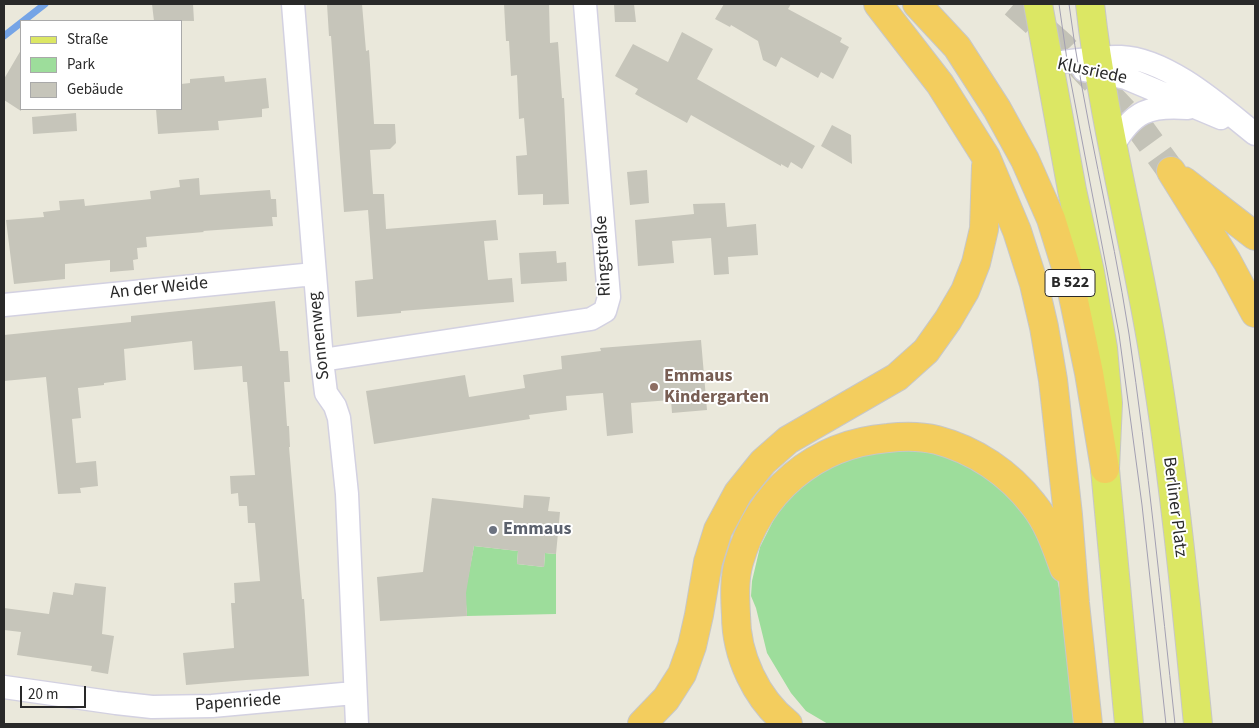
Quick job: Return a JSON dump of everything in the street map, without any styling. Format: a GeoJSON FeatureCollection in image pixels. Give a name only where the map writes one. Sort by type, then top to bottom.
{"type":"FeatureCollection","features":[{"type":"Feature","properties":{"kind":"highway"},"geometry":{"type":"LineString","coordinates":[[878,4],[940,84],[986,157],[1017,232],[1034,284],[1053,380],[1088,724]]}},
{"type":"Feature","properties":{"kind":"highway","name":"B 522"},"geometry":{"type":"LineString","coordinates":[[917,4],[957,47],[997,109],[1025,160],[1051,219],[1071,286],[1089,374],[1105,469]]}},
{"type":"Feature","properties":{"kind":"highway"},"geometry":{"type":"LineString","coordinates":[[642,724],[666,699],[682,674],[692,646],[708,562],[718,530],[738,493],[763,462],[788,440],[897,377],[926,351],[948,320],[965,291],[976,263],[982,238],[984,229],[986,157]]}},
{"type":"Feature","properties":{"kind":"highway"},"geometry":{"type":"LineString","coordinates":[[1255,236],[1171,171],[1227,260],[1255,313]]}},
{"type":"Feature","properties":{"kind":"highway"},"geometry":{"type":"LineString","coordinates":[[788,724],[767,702],[753,681],[741,653],[736,624],[735,595],[738,564],[747,539],[762,509],[785,482],[810,463],[840,448],[873,439],[904,436],[936,440],[967,451],[994,466],[1016,484],[1034,505],[1054,539],[1075,603]]}},
{"type":"Feature","properties":{"kind":"main road"},"geometry":{"type":"LineString","coordinates":[[1038,4],[1103,348],[1108,403],[1105,469],[1129,724]]}},
{"type":"Feature","properties":{"kind":"main road","name":"Berliner Platz"},"geometry":{"type":"LineString","coordinates":[[1090,4],[1097,64],[1154,358],[1188,619],[1198,724]]}},
{"type":"Feature","properties":{"kind":"street","name":"Sonnenweg"},"geometry":{"type":"LineString","coordinates":[[292,4],[322,360],[326,393],[335,406],[339,418],[348,494],[354,694],[357,724]]}},
{"type":"Feature","properties":{"kind":"street","name":"Ringstraße"},"geometry":{"type":"LineString","coordinates":[[322,360],[591,319],[605,311],[609,296],[585,4]]}},
{"type":"Feature","properties":{"kind":"street","name":"Klusriede"},"geometry":{"type":"LineString","coordinates":[[1049,64],[1097,64],[1122,57],[1138,59],[1174,74],[1198,89],[1253,133]]}},
{"type":"Feature","properties":{"kind":"street","name":"Klusriede"},"geometry":{"type":"LineString","coordinates":[[1097,64],[1253,133]]}},
{"type":"Feature","properties":{"kind":"street","name":"Klusriede"},"geometry":{"type":"LineString","coordinates":[[1113,146],[1122,130],[1132,119],[1152,108],[1172,106],[1200,109]]}},
{"type":"Feature","properties":{"kind":"street","name":"An der Weide"},"geometry":{"type":"LineString","coordinates":[[4,305],[314,274]]}},
{"type":"Feature","properties":{"kind":"street","name":"Papenriede"},"geometry":{"type":"LineString","coordinates":[[4,687],[152,707],[212,706],[354,694]]}},
{"type":"Feature","properties":{"kind":"green space"},"geometry":{"type":"Polygon","coordinates":[[[913,446],[978,466],[1025,507],[1056,574],[1064,626],[1074,724],[828,724],[806,711],[791,693],[767,653],[756,608],[751,596],[752,581],[760,547],[775,517],[797,489],[842,459],[913,446]]]}},
{"type":"Feature","properties":{"kind":"green space"},"geometry":{"type":"Polygon","coordinates":[[[474,546],[518,551],[517,564],[544,567],[545,553],[556,554],[556,614],[467,616],[465,593],[474,546]]]}},
{"type":"Feature","properties":{"kind":"building"},"geometry":{"type":"Polygon","coordinates":[[[152,4],[193,4],[194,21],[154,20],[152,4]]]}},
{"type":"Feature","properties":{"kind":"building"},"geometry":{"type":"Polygon","coordinates":[[[327,4],[362,4],[366,51],[369,50],[374,124],[395,124],[396,143],[390,149],[370,150],[373,194],[384,194],[386,229],[496,220],[498,240],[484,241],[488,280],[512,278],[514,302],[401,311],[401,313],[357,317],[355,281],[373,279],[368,210],[344,212],[327,4]]]}},
{"type":"Feature","properties":{"kind":"building"},"geometry":{"type":"Polygon","coordinates":[[[504,4],[549,4],[550,43],[558,42],[562,98],[564,98],[569,204],[543,205],[543,194],[518,195],[516,156],[527,155],[524,118],[519,119],[517,75],[511,76],[509,41],[506,41],[504,4]]]}},
{"type":"Feature","properties":{"kind":"building"},"geometry":{"type":"Polygon","coordinates":[[[614,4],[634,4],[636,22],[615,22],[614,4]]]}},
{"type":"Feature","properties":{"kind":"building"},"geometry":{"type":"Polygon","coordinates":[[[724,4],[791,4],[788,9],[842,38],[840,42],[849,47],[833,79],[821,72],[818,78],[781,57],[776,67],[763,60],[758,41],[731,25],[730,27],[715,19],[724,4]]]}},
{"type":"Feature","properties":{"kind":"building"},"geometry":{"type":"Polygon","coordinates":[[[682,32],[713,49],[697,79],[815,146],[802,169],[791,162],[788,168],[781,164],[781,166],[691,115],[687,123],[635,94],[638,89],[615,76],[633,44],[668,62],[682,32]]]}},
{"type":"Feature","properties":{"kind":"building"},"geometry":{"type":"Polygon","coordinates":[[[20,52],[21,111],[4,100],[4,79],[20,52]]]}},
{"type":"Feature","properties":{"kind":"building"},"geometry":{"type":"Polygon","coordinates":[[[224,76],[225,82],[266,78],[269,108],[262,109],[262,117],[218,121],[219,130],[158,134],[156,110],[182,110],[182,84],[190,83],[190,79],[224,76]]]}},
{"type":"Feature","properties":{"kind":"building"},"geometry":{"type":"Polygon","coordinates":[[[76,113],[77,131],[33,134],[32,117],[76,113]]]}},
{"type":"Feature","properties":{"kind":"building"},"geometry":{"type":"Polygon","coordinates":[[[832,125],[851,135],[852,164],[821,146],[832,125]]]}},
{"type":"Feature","properties":{"kind":"building"},"geometry":{"type":"Polygon","coordinates":[[[647,170],[649,203],[630,205],[627,172],[647,170]]]}},
{"type":"Feature","properties":{"kind":"building"},"geometry":{"type":"Polygon","coordinates":[[[199,178],[200,195],[270,190],[271,199],[276,199],[277,217],[272,217],[273,226],[146,237],[147,247],[137,248],[138,259],[133,260],[134,270],[110,272],[110,260],[65,264],[65,279],[14,284],[6,220],[44,217],[43,212],[60,210],[59,201],[84,199],[85,206],[151,199],[150,191],[180,187],[179,180],[199,178]]]}},
{"type":"Feature","properties":{"kind":"building"},"geometry":{"type":"Polygon","coordinates":[[[725,203],[727,227],[756,224],[758,255],[728,257],[729,274],[714,275],[711,238],[672,241],[674,263],[638,266],[635,220],[694,214],[693,204],[725,203]]]}},
{"type":"Feature","properties":{"kind":"building"},"geometry":{"type":"Polygon","coordinates":[[[556,251],[557,263],[566,262],[567,281],[521,284],[519,253],[556,251]]]}},
{"type":"Feature","properties":{"kind":"building"},"geometry":{"type":"Polygon","coordinates":[[[275,301],[280,351],[288,351],[290,382],[284,382],[302,599],[304,599],[309,676],[186,685],[183,653],[234,648],[231,603],[235,603],[234,583],[260,581],[255,523],[248,523],[247,506],[239,506],[238,493],[231,494],[230,476],[255,475],[247,382],[243,382],[242,366],[194,370],[192,341],[124,349],[126,380],[78,388],[81,418],[72,419],[76,463],[96,461],[98,486],[80,488],[81,493],[58,494],[46,377],[4,381],[4,335],[131,322],[131,316],[275,301]]]}},
{"type":"Feature","properties":{"kind":"building"},"geometry":{"type":"Polygon","coordinates":[[[701,340],[707,410],[672,413],[671,400],[631,403],[633,433],[607,436],[603,393],[566,396],[567,410],[529,415],[530,419],[374,444],[366,391],[465,375],[469,397],[525,388],[523,375],[562,369],[561,356],[601,351],[600,348],[701,340]]]}},
{"type":"Feature","properties":{"kind":"building"},"geometry":{"type":"Polygon","coordinates":[[[524,495],[550,497],[548,511],[560,512],[556,554],[545,553],[544,567],[517,564],[518,551],[474,546],[466,593],[467,616],[380,621],[377,577],[423,572],[432,498],[523,508],[524,495]]]}},
{"type":"Feature","properties":{"kind":"building"},"geometry":{"type":"Polygon","coordinates":[[[75,583],[106,587],[102,634],[114,636],[108,674],[91,671],[92,666],[17,655],[21,632],[4,630],[4,608],[49,614],[53,592],[73,595],[75,583]]]}},
{"type":"Feature","properties":{"kind":"waterway"},"geometry":{"type":"LineString","coordinates":[[24,20],[45,4]]}},
{"type":"Feature","properties":{"kind":"waterway"},"geometry":{"type":"LineString","coordinates":[[4,36],[20,24]]}},
{"type":"Feature","properties":{"kind":"tunnel"},"geometry":{"type":"LineString","coordinates":[[1014,4],[1062,46],[1142,131],[1171,171]]}},
{"type":"Feature","properties":{"kind":"tram line"},"geometry":{"type":"LineString","coordinates":[[1059,4],[1068,67],[1119,334],[1142,505],[1166,724]]}},
{"type":"Feature","properties":{"kind":"tram line"},"geometry":{"type":"LineString","coordinates":[[1069,4],[1082,87],[1129,334],[1148,480],[1175,724]]}},
{"type":"Feature","properties":{"kind":"place","name":"Emmaus Kindergarten"},"geometry":{"type":"Point","coordinates":[654,387]}},
{"type":"Feature","properties":{"kind":"place","name":"Emmaus"},"geometry":{"type":"Point","coordinates":[493,530]}}]}
